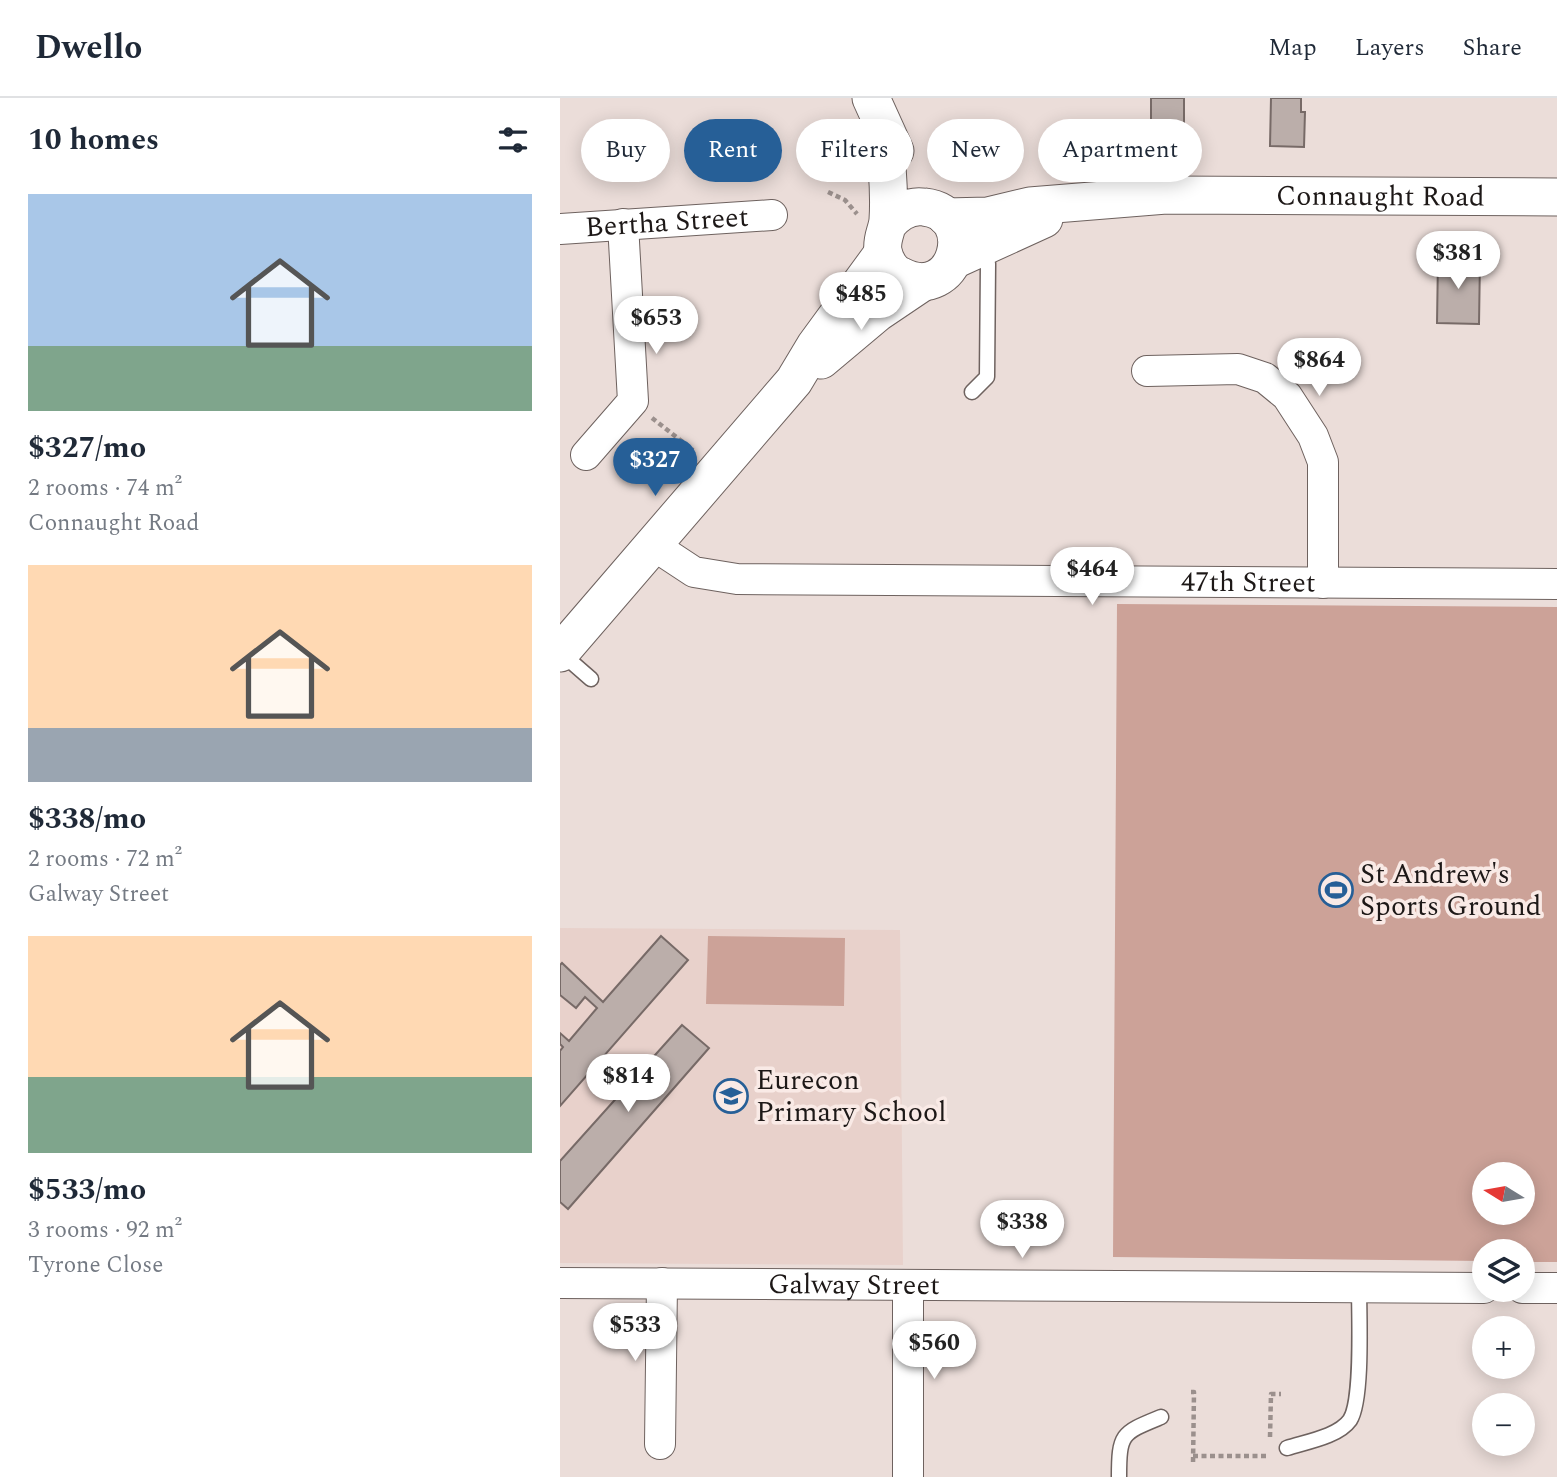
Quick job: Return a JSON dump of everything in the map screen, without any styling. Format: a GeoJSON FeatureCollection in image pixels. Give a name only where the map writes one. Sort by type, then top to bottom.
{"type":"FeatureCollection","features":[{"type":"Feature","properties":{"kind":"street"},"geometry":{"type":"LineString","coordinates":[[794,381],[877,313],[923,282],[947,271],[969,253],[937,212],[877,114]]}},
{"type":"Feature","properties":{"kind":"street"},"geometry":{"type":"LineString","coordinates":[[560,652],[794,381],[815,346],[878,234],[889,184],[877,114]]}},
{"type":"Feature","properties":{"kind":"street","name":"Connaught Road"},"geometry":{"type":"LineString","coordinates":[[937,212],[988,216],[1047,205],[1195,195],[1557,197]]}},
{"type":"Feature","properties":{"kind":"street","name":"Connaught Road"},"geometry":{"type":"LineString","coordinates":[[969,253],[1077,205]]}},
{"type":"Feature","properties":{"kind":"street"},"geometry":{"type":"LineString","coordinates":[[878,234],[909,208],[937,212]]}},
{"type":"Feature","properties":{"kind":"street","name":"Bertha Street"},"geometry":{"type":"LineString","coordinates":[[560,229],[772,215]]}},
{"type":"Feature","properties":{"kind":"street"},"geometry":{"type":"LineString","coordinates":[[586,455],[633,401],[623,224]]}},
{"type":"Feature","properties":{"kind":"street"},"geometry":{"type":"LineString","coordinates":[[878,234],[896,274],[910,281],[923,282]]}},
{"type":"Feature","properties":{"kind":"street"},"geometry":{"type":"LineString","coordinates":[[1147,371],[1238,369],[1265,378],[1287,396],[1313,436],[1323,462],[1323,583]]}},
{"type":"Feature","properties":{"kind":"street","name":"47th Street"},"geometry":{"type":"LineString","coordinates":[[653,545],[694,572],[737,579],[1557,584]]}},
{"type":"Feature","properties":{"kind":"street","name":"Galway Street"},"geometry":{"type":"LineString","coordinates":[[560,1283],[1472,1288]]}},
{"type":"Feature","properties":{"kind":"street"},"geometry":{"type":"LineString","coordinates":[[660,1444],[662,1283]]}},
{"type":"Feature","properties":{"kind":"street"},"geometry":{"type":"LineString","coordinates":[[908,1285],[908,1477]]}},
{"type":"Feature","properties":{"kind":"street"},"geometry":{"type":"LineString","coordinates":[[1535,1288],[1557,1289]]}},
{"type":"Feature","properties":{"kind":"lane"},"geometry":{"type":"LineString","coordinates":[[969,253],[988,264],[988,377],[972,392]]}},
{"type":"Feature","properties":{"kind":"lane"},"geometry":{"type":"LineString","coordinates":[[560,652],[591,679]]}},
{"type":"Feature","properties":{"kind":"lane"},"geometry":{"type":"LineString","coordinates":[[1287,1448],[1339,1430],[1350,1420],[1357,1386],[1359,1287]]}},
{"type":"Feature","properties":{"kind":"lane"},"geometry":{"type":"LineString","coordinates":[[1119,1477],[1119,1443],[1123,1436],[1129,1430],[1161,1417]]}},
{"type":"Feature","properties":{"kind":"path"},"geometry":{"type":"LineString","coordinates":[[828,192],[845,200],[878,234]]}},
{"type":"Feature","properties":{"kind":"path"},"geometry":{"type":"LineString","coordinates":[[649,415],[693,450]]}},
{"type":"Feature","properties":{"kind":"path"},"geometry":{"type":"LineString","coordinates":[[1191,1392],[1194,1392],[1193,1465]]}},
{"type":"Feature","properties":{"kind":"path"},"geometry":{"type":"LineString","coordinates":[[1270,1466],[1271,1394],[1281,1394]]}},
{"type":"Feature","properties":{"kind":"path"},"geometry":{"type":"LineString","coordinates":[[1193,1456],[1270,1456]]}},
{"type":"Feature","properties":{"kind":"shaded area","name":"St Andrew's Sports Ground"},"geometry":{"type":"Polygon","coordinates":[[[1117,604],[1557,607],[1557,1262],[1535,1262],[1535,1239],[1472,1239],[1472,1261],[1113,1257],[1117,604]]]}},
{"type":"Feature","properties":{"kind":"shaded area","name":"Eurecon Primary School"},"geometry":{"type":"Polygon","coordinates":[[[560,928],[900,930],[903,1265],[560,1263],[560,928]]]}},
{"type":"Feature","properties":{"kind":"shaded area"},"geometry":{"type":"Polygon","coordinates":[[[708,936],[845,938],[844,1006],[706,1004],[708,936]]]}},
{"type":"Feature","properties":{"kind":"building"},"geometry":{"type":"Polygon","coordinates":[[[1151,98],[1184,98],[1184,119],[1151,119],[1151,98]]]}},
{"type":"Feature","properties":{"kind":"building"},"geometry":{"type":"Polygon","coordinates":[[[1271,98],[1301,98],[1301,112],[1305,112],[1304,147],[1270,146],[1271,98]]]}},
{"type":"Feature","properties":{"kind":"building"},"geometry":{"type":"Polygon","coordinates":[[[1438,258],[1480,259],[1479,324],[1437,323],[1438,258]]]}},
{"type":"Feature","properties":{"kind":"building"},"geometry":{"type":"Polygon","coordinates":[[[661,936],[688,960],[560,1106],[560,1051],[563,1047],[560,1044],[560,1033],[569,1041],[597,1008],[585,997],[576,1008],[560,995],[560,965],[562,963],[603,1002],[661,936]]]}},
{"type":"Feature","properties":{"kind":"building"},"geometry":{"type":"Polygon","coordinates":[[[682,1025],[709,1048],[568,1209],[560,1202],[560,1161],[682,1025]]]}},
{"type":"Feature","properties":{"kind":"place","name":"St Andrew's Sports Ground"},"geometry":{"type":"Point","coordinates":[1336,890]}},
{"type":"Feature","properties":{"kind":"place","name":"Eurecon Primary School"},"geometry":{"type":"Point","coordinates":[731,1096]}}]}
